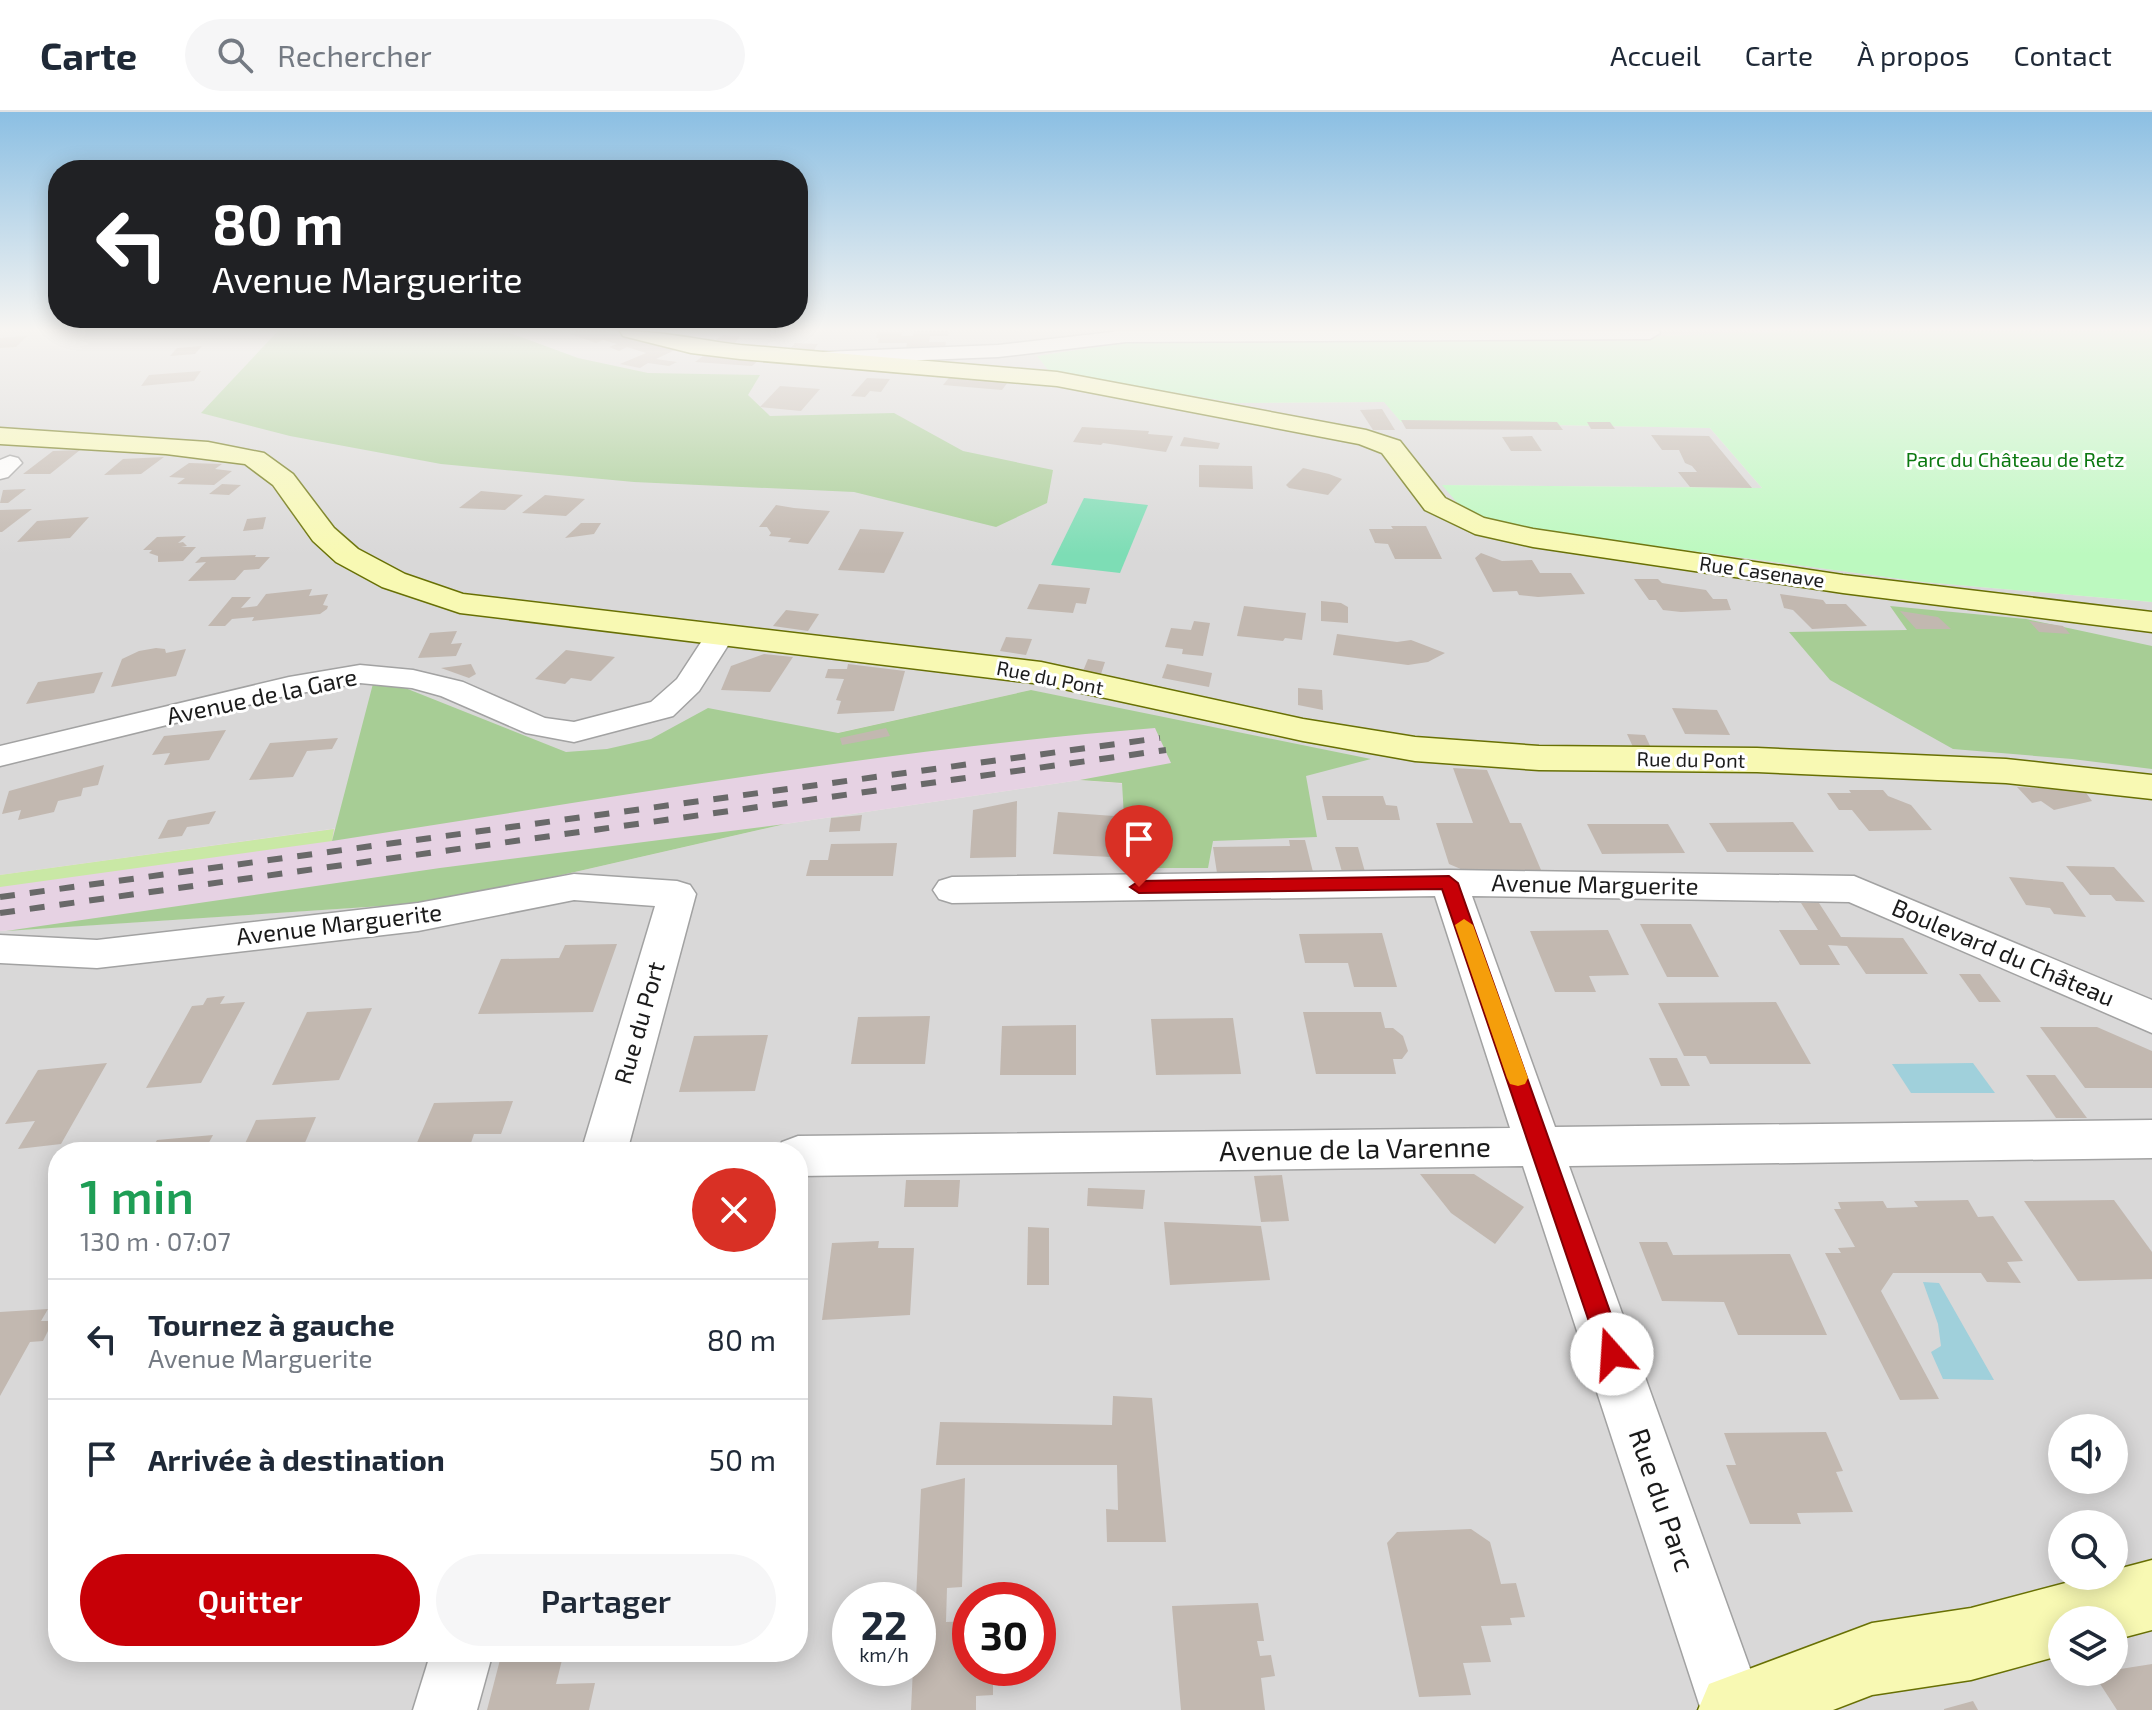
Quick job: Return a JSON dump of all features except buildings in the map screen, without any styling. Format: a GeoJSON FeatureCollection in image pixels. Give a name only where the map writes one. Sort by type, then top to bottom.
{"type":"FeatureCollection","features":[{"type":"Feature","properties":{"kind":"main road","name":"Rue Casenave"},"geometry":{"type":"LineString","coordinates":[[1196,406],[1366,438],[1391,447],[1435,504],[1475,525],[1533,538],[1843,584],[2152,622]]}},
{"type":"Feature","properties":{"kind":"main road","name":"Rue du Pont"},"geometry":{"type":"LineString","coordinates":[[3,457],[164,445],[220,451],[261,461],[291,486],[308,515],[333,544],[395,584],[460,603],[1041,673],[1303,730],[1415,749],[1539,758],[1757,760],[2006,771],[2152,787]]}},
{"type":"Feature","properties":{"kind":"main road"},"geometry":{"type":"LineString","coordinates":[[1734,1710],[1872,1659],[1971,1644],[2152,1595]]}},
{"type":"Feature","properties":{"kind":"street","name":"Avenue de la Gare"},"geometry":{"type":"LineString","coordinates":[[0,756],[289,686],[360,674],[413,679],[452,689],[537,726],[574,732],[662,709],[688,685],[719,636]]}},
{"type":"Feature","properties":{"kind":"street","name":"Avenue Marguerite"},"geometry":{"type":"LineString","coordinates":[[952,890],[1449,883],[1854,889]]}},
{"type":"Feature","properties":{"kind":"street","name":"Rue du Parc"},"geometry":{"type":"LineString","coordinates":[[1449,883],[1734,1710]]}},
{"type":"Feature","properties":{"kind":"street","name":"Avenue Marguerite"},"geometry":{"type":"LineString","coordinates":[[0,949],[97,954],[418,917],[574,887],[677,894]]}},
{"type":"Feature","properties":{"kind":"street","name":"Boulevard du Château"},"geometry":{"type":"LineString","coordinates":[[1854,889],[2152,1017]]}},
{"type":"Feature","properties":{"kind":"street","name":"Rue du Port"},"geometry":{"type":"LineString","coordinates":[[607,1142],[677,894]]}},
{"type":"Feature","properties":{"kind":"street","name":"Avenue de la Varenne"},"geometry":{"type":"LineString","coordinates":[[808,1156],[2152,1139]]}},
{"type":"Feature","properties":{"kind":"street"},"geometry":{"type":"LineString","coordinates":[[445,1710],[459,1662]]}},
{"type":"Feature","properties":{"kind":"shaded area"},"geometry":{"type":"Polygon","coordinates":[[[0,406],[1388,406],[1401,422],[1710,428],[1762,488],[1444,485],[1520,528],[1923,582],[2152,602],[2152,1710],[0,1710],[0,931],[443,902],[785,824],[1080,780],[1188,789],[1031,690],[783,745],[634,787],[0,875],[0,406]]]}},
{"type":"Feature","properties":{"kind":"shaded area"},"geometry":{"type":"Polygon","coordinates":[[[1031,690],[1179,721],[1188,789],[1080,780],[785,824],[443,902],[0,931],[0,875],[634,787],[783,745],[1031,690]]]}},
{"type":"Feature","properties":{"kind":"green space"},"geometry":{"type":"Polygon","coordinates":[[[208,406],[759,406],[770,416],[894,413],[963,451],[1053,470],[1047,503],[996,527],[854,492],[634,482],[441,464],[290,436],[201,413],[208,406]]]}},
{"type":"Feature","properties":{"kind":"green space","name":"Parc du Château de Retz"},"geometry":{"type":"Polygon","coordinates":[[[1387,406],[2152,406],[2152,602],[1923,582],[1520,528],[1466,513],[1442,485],[1762,488],[1710,428],[1401,422],[1387,406]]]}},
{"type":"Feature","properties":{"kind":"green space"},"geometry":{"type":"Polygon","coordinates":[[[1084,498],[1148,505],[1120,573],[1051,565],[1084,498]]]}},
{"type":"Feature","properties":{"kind":"green space"},"geometry":{"type":"Polygon","coordinates":[[[1890,606],[2026,619],[2152,646],[2152,769],[1953,749],[1830,680],[1789,632],[1907,630],[1890,606]]]}},
{"type":"Feature","properties":{"kind":"green space"},"geometry":{"type":"Polygon","coordinates":[[[375,676],[566,752],[607,749],[651,739],[708,708],[838,733],[1031,690],[1371,759],[1306,776],[1317,837],[1213,841],[1208,868],[1127,868],[1122,783],[1080,780],[1171,763],[1155,728],[845,762],[332,841],[375,676]]]}},
{"type":"Feature","properties":{"kind":"green space"},"geometry":{"type":"Polygon","coordinates":[[[785,824],[443,902],[6,931],[440,868],[785,824]]]}},
{"type":"Feature","properties":{"kind":"green space"},"geometry":{"type":"Polygon","coordinates":[[[334,829],[332,841],[0,887],[0,875],[334,829]]]}},
{"type":"Feature","properties":{"kind":"water"},"geometry":{"type":"Polygon","coordinates":[[[1973,1063],[1995,1093],[1911,1093],[1892,1064],[1973,1063]]]}},
{"type":"Feature","properties":{"kind":"water"},"geometry":{"type":"Polygon","coordinates":[[[1923,1282],[1939,1283],[1994,1380],[1943,1379],[1931,1352],[1941,1346],[1938,1324],[1923,1282]]]}},
{"type":"Feature","properties":{"kind":"railway"},"geometry":{"type":"LineString","coordinates":[[0,897],[1160,738]]}},
{"type":"Feature","properties":{"kind":"railway"},"geometry":{"type":"LineString","coordinates":[[0,913],[1166,750]]}},
{"type":"Feature","properties":{"kind":"slow traffic"},"geometry":{"type":"LineString","coordinates":[[1464,925],[1518,1078]]}},
{"type":"Feature","properties":{"kind":"route"},"geometry":{"type":"LineString","coordinates":[[1139,887],[1449,883],[1612,1354]]}}]}
